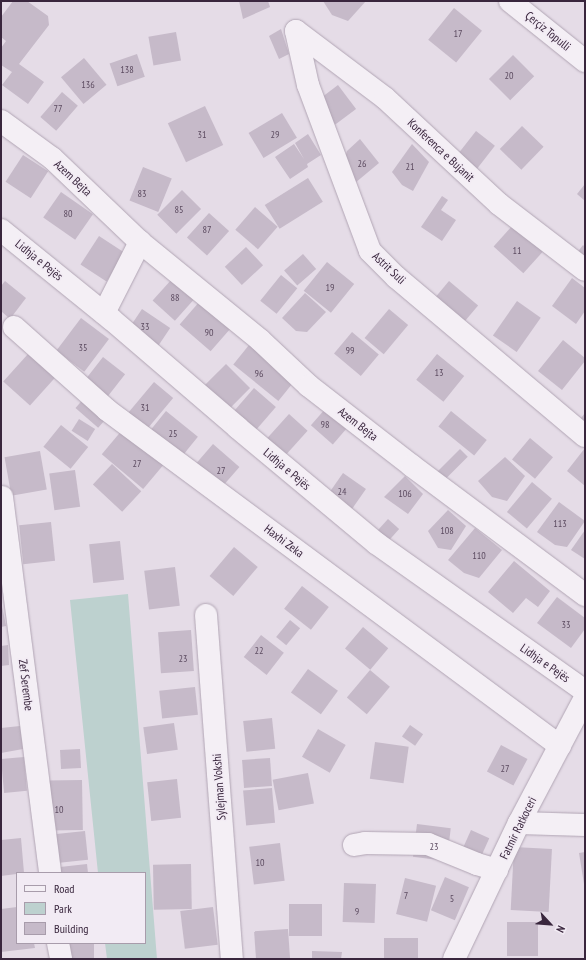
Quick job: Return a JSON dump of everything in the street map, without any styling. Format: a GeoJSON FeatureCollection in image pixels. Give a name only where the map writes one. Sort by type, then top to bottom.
{"type":"FeatureCollection","features":[{"type":"Feature","properties":{"kind":"street","name":"Çerçiz Topulli"},"geometry":{"type":"LineString","coordinates":[[510,1],[585,61]]}},
{"type":"Feature","properties":{"kind":"street","name":"Konferenca e Bujanit"},"geometry":{"type":"LineString","coordinates":[[296,31],[385,98],[499,204],[585,270]]}},
{"type":"Feature","properties":{"kind":"street","name":"Astrit Suli"},"geometry":{"type":"LineString","coordinates":[[296,31],[308,85],[370,251],[396,276],[585,436]]}},
{"type":"Feature","properties":{"kind":"street","name":"Azem Bejta"},"geometry":{"type":"LineString","coordinates":[[1,121],[52,158],[140,242],[260,340],[309,386],[412,466],[585,595]]}},
{"type":"Feature","properties":{"kind":"street","name":"Lidhja e Pejës"},"geometry":{"type":"LineString","coordinates":[[1,230],[104,313],[238,428],[376,543],[585,691]]}},
{"type":"Feature","properties":{"kind":"street"},"geometry":{"type":"LineString","coordinates":[[104,313],[140,242]]}},
{"type":"Feature","properties":{"kind":"street","name":"Haxhi Zeka"},"geometry":{"type":"LineString","coordinates":[[14,327],[107,410],[560,746]]}},
{"type":"Feature","properties":{"kind":"street","name":"Zef Serembe"},"geometry":{"type":"LineString","coordinates":[[2,497],[50,872]]}},
{"type":"Feature","properties":{"kind":"street","name":"Sylejman Vokshi"},"geometry":{"type":"LineString","coordinates":[[206,615],[232,959]]}},
{"type":"Feature","properties":{"kind":"street","name":"Fatmir Ratkoceri"},"geometry":{"type":"LineString","coordinates":[[454,959],[519,823],[585,698]]}},
{"type":"Feature","properties":{"kind":"street"},"geometry":{"type":"LineString","coordinates":[[519,823],[585,825]]}},
{"type":"Feature","properties":{"kind":"street"},"geometry":{"type":"LineString","coordinates":[[354,845],[365,842],[428,844],[476,864],[497,870]]}},
{"type":"Feature","properties":{"kind":"street"},"geometry":{"type":"LineString","coordinates":[[58,944],[60,959]]}},
{"type":"Feature","properties":{"kind":"green space"},"geometry":{"type":"Polygon","coordinates":[[[128,594],[157,959],[107,959],[105,944],[146,944],[146,872],[98,872],[70,600],[128,594]]]}},
{"type":"Feature","properties":{"kind":"building"},"geometry":{"type":"Polygon","coordinates":[[[13,1],[27,1],[48,16],[49,25],[19,64],[44,82],[28,104],[2,85],[12,72],[1,65],[1,48],[6,41],[1,37],[1,17],[13,1]]]}},
{"type":"Feature","properties":{"kind":"building"},"geometry":{"type":"Polygon","coordinates":[[[239,1],[268,1],[270,7],[243,19],[239,1]]]}},
{"type":"Feature","properties":{"kind":"building"},"geometry":{"type":"Polygon","coordinates":[[[323,1],[366,1],[348,21],[332,15],[323,1]]]}},
{"type":"Feature","properties":{"kind":"building"},"geometry":{"type":"Polygon","coordinates":[[[454,8],[482,31],[456,63],[428,40],[454,8]]]}},
{"type":"Feature","properties":{"kind":"building"},"geometry":{"type":"Polygon","coordinates":[[[281,29],[289,54],[279,59],[269,36],[281,29]]]}},
{"type":"Feature","properties":{"kind":"building"},"geometry":{"type":"Polygon","coordinates":[[[176,32],[181,61],[153,65],[148,37],[176,32]]]}},
{"type":"Feature","properties":{"kind":"building"},"geometry":{"type":"Polygon","coordinates":[[[137,54],[145,77],[117,86],[110,63],[137,54]]]}},
{"type":"Feature","properties":{"kind":"building"},"geometry":{"type":"Polygon","coordinates":[[[513,55],[534,76],[510,100],[489,79],[513,55]]]}},
{"type":"Feature","properties":{"kind":"building"},"geometry":{"type":"Polygon","coordinates":[[[84,58],[106,85],[84,104],[61,77],[84,58]]]}},
{"type":"Feature","properties":{"kind":"building"},"geometry":{"type":"Polygon","coordinates":[[[338,85],[356,109],[335,125],[317,101],[338,85]]]}},
{"type":"Feature","properties":{"kind":"building"},"geometry":{"type":"Polygon","coordinates":[[[62,92],[78,106],[56,131],[40,117],[62,92]]]}},
{"type":"Feature","properties":{"kind":"building"},"geometry":{"type":"Polygon","coordinates":[[[205,106],[223,145],[186,162],[168,123],[205,106]]]}},
{"type":"Feature","properties":{"kind":"building"},"geometry":{"type":"Polygon","coordinates":[[[282,113],[297,138],[264,158],[249,133],[282,113]]]}},
{"type":"Feature","properties":{"kind":"building"},"geometry":{"type":"Polygon","coordinates":[[[522,126],[544,147],[521,170],[500,149],[522,126]]]}},
{"type":"Feature","properties":{"kind":"building"},"geometry":{"type":"Polygon","coordinates":[[[476,131],[495,146],[473,174],[454,159],[476,131]]]}},
{"type":"Feature","properties":{"kind":"building"},"geometry":{"type":"Polygon","coordinates":[[[308,134],[321,155],[307,164],[308,167],[290,179],[275,157],[294,144],[304,159],[295,143],[308,134]]]}},
{"type":"Feature","properties":{"kind":"building"},"geometry":{"type":"Polygon","coordinates":[[[360,139],[379,163],[355,183],[342,167],[347,151],[360,139]]]}},
{"type":"Feature","properties":{"kind":"building"},"geometry":{"type":"Polygon","coordinates":[[[412,144],[429,162],[413,191],[402,185],[392,172],[412,144]]]}},
{"type":"Feature","properties":{"kind":"building"},"geometry":{"type":"Polygon","coordinates":[[[23,155],[48,171],[31,198],[6,182],[23,155]]]}},
{"type":"Feature","properties":{"kind":"building"},"geometry":{"type":"Polygon","coordinates":[[[143,167],[172,179],[158,212],[130,200],[143,167]]]}},
{"type":"Feature","properties":{"kind":"building"},"geometry":{"type":"Polygon","coordinates":[[[308,178],[323,202],[280,229],[265,205],[308,178]]]}},
{"type":"Feature","properties":{"kind":"building"},"geometry":{"type":"Polygon","coordinates":[[[585,184],[585,201],[577,194],[585,184]]]}},
{"type":"Feature","properties":{"kind":"building"},"geometry":{"type":"Polygon","coordinates":[[[182,190],[201,209],[176,234],[157,215],[182,190]]]}},
{"type":"Feature","properties":{"kind":"building"},"geometry":{"type":"Polygon","coordinates":[[[61,192],[93,214],[75,240],[43,217],[61,192]]]}},
{"type":"Feature","properties":{"kind":"building"},"geometry":{"type":"Polygon","coordinates":[[[442,196],[448,200],[441,210],[456,220],[442,241],[421,227],[442,196]]]}},
{"type":"Feature","properties":{"kind":"building"},"geometry":{"type":"Polygon","coordinates":[[[255,207],[278,227],[258,249],[235,230],[255,207]]]}},
{"type":"Feature","properties":{"kind":"building"},"geometry":{"type":"Polygon","coordinates":[[[209,213],[229,231],[207,256],[187,238],[209,213]]]}},
{"type":"Feature","properties":{"kind":"building"},"geometry":{"type":"Polygon","coordinates":[[[513,225],[543,252],[523,273],[494,247],[513,225]]]}},
{"type":"Feature","properties":{"kind":"building"},"geometry":{"type":"Polygon","coordinates":[[[99,236],[125,253],[106,281],[80,265],[99,236]]]}},
{"type":"Feature","properties":{"kind":"building"},"geometry":{"type":"Polygon","coordinates":[[[583,245],[585,247],[585,267],[573,258],[583,245]]]}},
{"type":"Feature","properties":{"kind":"building"},"geometry":{"type":"Polygon","coordinates":[[[246,247],[263,265],[242,285],[225,267],[246,247]]]}},
{"type":"Feature","properties":{"kind":"building"},"geometry":{"type":"Polygon","coordinates":[[[303,254],[316,269],[297,285],[284,270],[303,254]]]}},
{"type":"Feature","properties":{"kind":"building"},"geometry":{"type":"Polygon","coordinates":[[[327,262],[354,284],[331,313],[304,291],[327,262]]]}},
{"type":"Feature","properties":{"kind":"building"},"geometry":{"type":"Polygon","coordinates":[[[281,275],[297,288],[277,314],[260,301],[281,275]]]}},
{"type":"Feature","properties":{"kind":"building"},"geometry":{"type":"Polygon","coordinates":[[[572,278],[585,288],[585,311],[576,324],[552,306],[572,278]]]}},
{"type":"Feature","properties":{"kind":"building"},"geometry":{"type":"Polygon","coordinates":[[[172,279],[194,299],[175,321],[153,301],[172,279]]]}},
{"type":"Feature","properties":{"kind":"building"},"geometry":{"type":"Polygon","coordinates":[[[5,281],[26,298],[10,319],[1,311],[1,286],[5,281]]]}},
{"type":"Feature","properties":{"kind":"building"},"geometry":{"type":"Polygon","coordinates":[[[449,281],[478,305],[461,326],[432,302],[449,281]]]}},
{"type":"Feature","properties":{"kind":"building"},"geometry":{"type":"Polygon","coordinates":[[[305,293],[326,312],[307,332],[296,331],[282,318],[305,293]]]}},
{"type":"Feature","properties":{"kind":"building"},"geometry":{"type":"Polygon","coordinates":[[[200,301],[231,328],[211,351],[180,324],[200,301]]]}},
{"type":"Feature","properties":{"kind":"building"},"geometry":{"type":"Polygon","coordinates":[[[517,301],[541,318],[517,352],[493,335],[517,301]]]}},
{"type":"Feature","properties":{"kind":"building"},"geometry":{"type":"Polygon","coordinates":[[[142,309],[170,328],[157,348],[129,329],[142,309]]]}},
{"type":"Feature","properties":{"kind":"building"},"geometry":{"type":"Polygon","coordinates":[[[389,309],[408,325],[384,354],[365,338],[389,309]]]}},
{"type":"Feature","properties":{"kind":"building"},"geometry":{"type":"Polygon","coordinates":[[[81,318],[109,339],[84,372],[56,351],[81,318]]]}},
{"type":"Feature","properties":{"kind":"building"},"geometry":{"type":"Polygon","coordinates":[[[352,332],[379,354],[361,376],[334,353],[352,332]]]}},
{"type":"Feature","properties":{"kind":"building"},"geometry":{"type":"Polygon","coordinates":[[[563,340],[585,358],[585,361],[562,390],[538,371],[563,340]]]}},
{"type":"Feature","properties":{"kind":"building"},"geometry":{"type":"Polygon","coordinates":[[[249,345],[294,382],[278,401],[233,364],[249,345]]]}},
{"type":"Feature","properties":{"kind":"building"},"geometry":{"type":"Polygon","coordinates":[[[28,354],[55,378],[30,406],[3,381],[28,354]]]}},
{"type":"Feature","properties":{"kind":"building"},"geometry":{"type":"Polygon","coordinates":[[[437,354],[464,376],[443,402],[416,380],[437,354]]]}},
{"type":"Feature","properties":{"kind":"building"},"geometry":{"type":"Polygon","coordinates":[[[103,357],[125,374],[104,401],[82,384],[103,357]]]}},
{"type":"Feature","properties":{"kind":"building"},"geometry":{"type":"Polygon","coordinates":[[[226,364],[250,388],[227,411],[203,387],[226,364]]]}},
{"type":"Feature","properties":{"kind":"building"},"geometry":{"type":"Polygon","coordinates":[[[154,382],[173,398],[146,431],[126,415],[154,382]]]}},
{"type":"Feature","properties":{"kind":"building"},"geometry":{"type":"Polygon","coordinates":[[[254,388],[276,407],[254,432],[232,413],[254,388]]]}},
{"type":"Feature","properties":{"kind":"building"},"geometry":{"type":"Polygon","coordinates":[[[86,396],[109,416],[98,428],[76,408],[86,396]]]}},
{"type":"Feature","properties":{"kind":"building"},"geometry":{"type":"Polygon","coordinates":[[[326,408],[348,427],[333,444],[311,425],[326,408]]]}},
{"type":"Feature","properties":{"kind":"building"},"geometry":{"type":"Polygon","coordinates":[[[166,411],[198,437],[182,457],[150,431],[166,411]]]}},
{"type":"Feature","properties":{"kind":"building"},"geometry":{"type":"Polygon","coordinates":[[[451,411],[487,440],[474,455],[438,427],[451,411]]]}},
{"type":"Feature","properties":{"kind":"building"},"geometry":{"type":"Polygon","coordinates":[[[585,413],[585,429],[577,423],[585,413]]]}},
{"type":"Feature","properties":{"kind":"building"},"geometry":{"type":"Polygon","coordinates":[[[289,414],[308,431],[283,458],[264,441],[289,414]]]}},
{"type":"Feature","properties":{"kind":"building"},"geometry":{"type":"Polygon","coordinates":[[[79,419],[95,429],[88,441],[72,431],[79,419]]]}},
{"type":"Feature","properties":{"kind":"building"},"geometry":{"type":"Polygon","coordinates":[[[61,425],[88,447],[71,469],[43,447],[61,425]]]}},
{"type":"Feature","properties":{"kind":"building"},"geometry":{"type":"Polygon","coordinates":[[[123,429],[164,464],[143,489],[102,454],[123,429]]]}},
{"type":"Feature","properties":{"kind":"building"},"geometry":{"type":"Polygon","coordinates":[[[530,438],[553,457],[535,479],[512,459],[530,438]]]}},
{"type":"Feature","properties":{"kind":"building"},"geometry":{"type":"Polygon","coordinates":[[[213,444],[239,467],[220,490],[193,467],[213,444]]]}},
{"type":"Feature","properties":{"kind":"building"},"geometry":{"type":"Polygon","coordinates":[[[585,448],[585,486],[567,471],[585,448]]]}},
{"type":"Feature","properties":{"kind":"building"},"geometry":{"type":"Polygon","coordinates":[[[460,449],[468,457],[443,482],[435,474],[460,449]]]}},
{"type":"Feature","properties":{"kind":"building"},"geometry":{"type":"Polygon","coordinates":[[[40,451],[47,489],[11,496],[5,457],[40,451]]]}},
{"type":"Feature","properties":{"kind":"building"},"geometry":{"type":"Polygon","coordinates":[[[505,457],[525,476],[507,501],[492,497],[478,481],[505,457]]]}},
{"type":"Feature","properties":{"kind":"building"},"geometry":{"type":"Polygon","coordinates":[[[112,464],[141,491],[122,512],[93,484],[112,464]]]}},
{"type":"Feature","properties":{"kind":"building"},"geometry":{"type":"Polygon","coordinates":[[[75,470],[80,507],[54,510],[49,474],[75,470]]]}},
{"type":"Feature","properties":{"kind":"building"},"geometry":{"type":"Polygon","coordinates":[[[343,473],[366,489],[350,512],[327,496],[343,473]]]}},
{"type":"Feature","properties":{"kind":"building"},"geometry":{"type":"Polygon","coordinates":[[[405,476],[423,494],[408,514],[384,497],[405,476]]]}},
{"type":"Feature","properties":{"kind":"building"},"geometry":{"type":"Polygon","coordinates":[[[532,482],[552,499],[527,529],[507,512],[532,482]]]}},
{"type":"Feature","properties":{"kind":"building"},"geometry":{"type":"Polygon","coordinates":[[[559,502],[585,521],[567,547],[555,545],[537,532],[559,502]]]}},
{"type":"Feature","properties":{"kind":"building"},"geometry":{"type":"Polygon","coordinates":[[[448,510],[466,526],[451,550],[438,548],[428,531],[448,510]]]}},
{"type":"Feature","properties":{"kind":"building"},"geometry":{"type":"Polygon","coordinates":[[[388,519],[399,529],[386,543],[375,533],[388,519]]]}},
{"type":"Feature","properties":{"kind":"building"},"geometry":{"type":"Polygon","coordinates":[[[51,522],[55,561],[23,564],[19,525],[51,522]]]}},
{"type":"Feature","properties":{"kind":"building"},"geometry":{"type":"Polygon","coordinates":[[[475,528],[502,550],[479,578],[464,573],[448,560],[475,528]]]}},
{"type":"Feature","properties":{"kind":"building"},"geometry":{"type":"Polygon","coordinates":[[[585,530],[585,559],[571,550],[585,530]]]}},
{"type":"Feature","properties":{"kind":"building"},"geometry":{"type":"Polygon","coordinates":[[[120,541],[124,580],[93,583],[89,544],[120,541]]]}},
{"type":"Feature","properties":{"kind":"building"},"geometry":{"type":"Polygon","coordinates":[[[234,547],[258,567],[233,596],[210,576],[234,547]]]}},
{"type":"Feature","properties":{"kind":"building"},"geometry":{"type":"Polygon","coordinates":[[[514,561],[550,591],[538,607],[526,598],[513,613],[488,592],[514,561]]]}},
{"type":"Feature","properties":{"kind":"building"},"geometry":{"type":"Polygon","coordinates":[[[175,567],[180,606],[149,609],[144,571],[175,567]]]}},
{"type":"Feature","properties":{"kind":"building"},"geometry":{"type":"Polygon","coordinates":[[[302,586],[329,607],[311,630],[284,609],[302,586]]]}},
{"type":"Feature","properties":{"kind":"building"},"geometry":{"type":"Polygon","coordinates":[[[557,597],[585,618],[585,629],[571,648],[537,623],[557,597]]]}},
{"type":"Feature","properties":{"kind":"building"},"geometry":{"type":"Polygon","coordinates":[[[1,601],[6,626],[1,627],[1,601]]]}},
{"type":"Feature","properties":{"kind":"building"},"geometry":{"type":"Polygon","coordinates":[[[290,620],[300,628],[286,645],[276,637],[290,620]]]}},
{"type":"Feature","properties":{"kind":"building"},"geometry":{"type":"Polygon","coordinates":[[[363,627],[388,648],[370,670],[345,648],[363,627]]]}},
{"type":"Feature","properties":{"kind":"building"},"geometry":{"type":"Polygon","coordinates":[[[191,630],[194,671],[161,673],[158,632],[191,630]]]}},
{"type":"Feature","properties":{"kind":"building"},"geometry":{"type":"Polygon","coordinates":[[[261,635],[284,653],[267,675],[244,657],[261,635]]]}},
{"type":"Feature","properties":{"kind":"building"},"geometry":{"type":"Polygon","coordinates":[[[8,645],[9,665],[1,666],[1,646],[8,645]]]}},
{"type":"Feature","properties":{"kind":"building"},"geometry":{"type":"Polygon","coordinates":[[[308,669],[338,691],[321,714],[291,692],[308,669]]]}},
{"type":"Feature","properties":{"kind":"building"},"geometry":{"type":"Polygon","coordinates":[[[370,670],[390,687],[367,714],[347,698],[370,670]]]}},
{"type":"Feature","properties":{"kind":"building"},"geometry":{"type":"Polygon","coordinates":[[[195,687],[198,715],[162,719],[159,691],[195,687]]]}},
{"type":"Feature","properties":{"kind":"building"},"geometry":{"type":"Polygon","coordinates":[[[272,718],[275,749],[246,752],[243,721],[272,718]]]}},
{"type":"Feature","properties":{"kind":"building"},"geometry":{"type":"Polygon","coordinates":[[[174,723],[178,750],[147,754],[143,727],[174,723]]]}},
{"type":"Feature","properties":{"kind":"building"},"geometry":{"type":"Polygon","coordinates":[[[410,725],[423,734],[415,746],[402,736],[410,725]]]}},
{"type":"Feature","properties":{"kind":"building"},"geometry":{"type":"Polygon","coordinates":[[[20,726],[23,749],[1,753],[1,728],[20,726]]]}},
{"type":"Feature","properties":{"kind":"building"},"geometry":{"type":"Polygon","coordinates":[[[318,729],[346,745],[330,773],[302,757],[318,729]]]}},
{"type":"Feature","properties":{"kind":"building"},"geometry":{"type":"Polygon","coordinates":[[[375,742],[409,747],[404,783],[370,779],[375,742]]]}},
{"type":"Feature","properties":{"kind":"building"},"geometry":{"type":"Polygon","coordinates":[[[501,745],[527,759],[513,786],[487,771],[501,745]]]}},
{"type":"Feature","properties":{"kind":"building"},"geometry":{"type":"Polygon","coordinates":[[[80,749],[81,768],[61,769],[60,750],[80,749]]]}},
{"type":"Feature","properties":{"kind":"building"},"geometry":{"type":"Polygon","coordinates":[[[24,757],[27,791],[4,793],[1,759],[24,757]]]}},
{"type":"Feature","properties":{"kind":"building"},"geometry":{"type":"Polygon","coordinates":[[[270,758],[272,786],[244,788],[242,760],[270,758]]]}},
{"type":"Feature","properties":{"kind":"building"},"geometry":{"type":"Polygon","coordinates":[[[308,773],[314,803],[279,810],[273,780],[308,773]]]}},
{"type":"Feature","properties":{"kind":"building"},"geometry":{"type":"Polygon","coordinates":[[[177,779],[181,818],[151,821],[147,782],[177,779]]]}},
{"type":"Feature","properties":{"kind":"building"},"geometry":{"type":"Polygon","coordinates":[[[82,780],[83,830],[48,831],[47,781],[82,780]]]}},
{"type":"Feature","properties":{"kind":"building"},"geometry":{"type":"Polygon","coordinates":[[[272,788],[275,823],[246,825],[243,791],[272,788]]]}},
{"type":"Feature","properties":{"kind":"building"},"geometry":{"type":"Polygon","coordinates":[[[417,824],[451,828],[447,861],[413,857],[417,824]]]}},
{"type":"Feature","properties":{"kind":"building"},"geometry":{"type":"Polygon","coordinates":[[[471,830],[489,838],[478,864],[460,856],[471,830]]]}},
{"type":"Feature","properties":{"kind":"building"},"geometry":{"type":"Polygon","coordinates":[[[85,831],[88,860],[52,864],[49,835],[85,831]]]}},
{"type":"Feature","properties":{"kind":"building"},"geometry":{"type":"Polygon","coordinates":[[[21,838],[24,872],[16,872],[16,874],[1,876],[1,840],[21,838]]]}},
{"type":"Feature","properties":{"kind":"building"},"geometry":{"type":"Polygon","coordinates":[[[280,843],[285,881],[254,884],[249,847],[280,843]]]}},
{"type":"Feature","properties":{"kind":"building"},"geometry":{"type":"Polygon","coordinates":[[[514,847],[552,849],[549,912],[511,910],[514,847]]]}},
{"type":"Feature","properties":{"kind":"building"},"geometry":{"type":"Polygon","coordinates":[[[585,852],[585,884],[584,884],[579,853],[585,852]]]}},
{"type":"Feature","properties":{"kind":"building"},"geometry":{"type":"Polygon","coordinates":[[[87,864],[88,872],[52,872],[51,868],[87,864]]]}},
{"type":"Feature","properties":{"kind":"building"},"geometry":{"type":"Polygon","coordinates":[[[191,864],[192,909],[154,910],[153,865],[191,864]]]}},
{"type":"Feature","properties":{"kind":"building"},"geometry":{"type":"Polygon","coordinates":[[[445,877],[469,887],[455,920],[431,910],[445,877]]]}},
{"type":"Feature","properties":{"kind":"building"},"geometry":{"type":"Polygon","coordinates":[[[405,878],[436,886],[427,922],[396,914],[405,878]]]}},
{"type":"Feature","properties":{"kind":"building"},"geometry":{"type":"Polygon","coordinates":[[[344,883],[376,884],[375,923],[343,922],[344,883]]]}},
{"type":"Feature","properties":{"kind":"building"},"geometry":{"type":"Polygon","coordinates":[[[289,904],[322,904],[322,936],[289,936],[289,904]]]}},
{"type":"Feature","properties":{"kind":"building"},"geometry":{"type":"Polygon","coordinates":[[[16,907],[16,944],[34,944],[35,948],[1,952],[1,909],[16,907]]]}},
{"type":"Feature","properties":{"kind":"building"},"geometry":{"type":"Polygon","coordinates":[[[213,907],[218,945],[185,949],[180,911],[213,907]]]}},
{"type":"Feature","properties":{"kind":"building"},"geometry":{"type":"Polygon","coordinates":[[[507,922],[538,922],[538,956],[507,956],[507,922]]]}},
{"type":"Feature","properties":{"kind":"building"},"geometry":{"type":"Polygon","coordinates":[[[288,929],[290,959],[256,959],[254,931],[288,929]]]}},
{"type":"Feature","properties":{"kind":"building"},"geometry":{"type":"Polygon","coordinates":[[[384,938],[418,938],[418,959],[384,959],[384,938]]]}},
{"type":"Feature","properties":{"kind":"building"},"geometry":{"type":"Polygon","coordinates":[[[63,944],[94,944],[94,959],[63,959],[63,944]]]}},
{"type":"Feature","properties":{"kind":"building"},"geometry":{"type":"Polygon","coordinates":[[[312,951],[342,952],[341,959],[312,959],[312,951]]]}}]}
